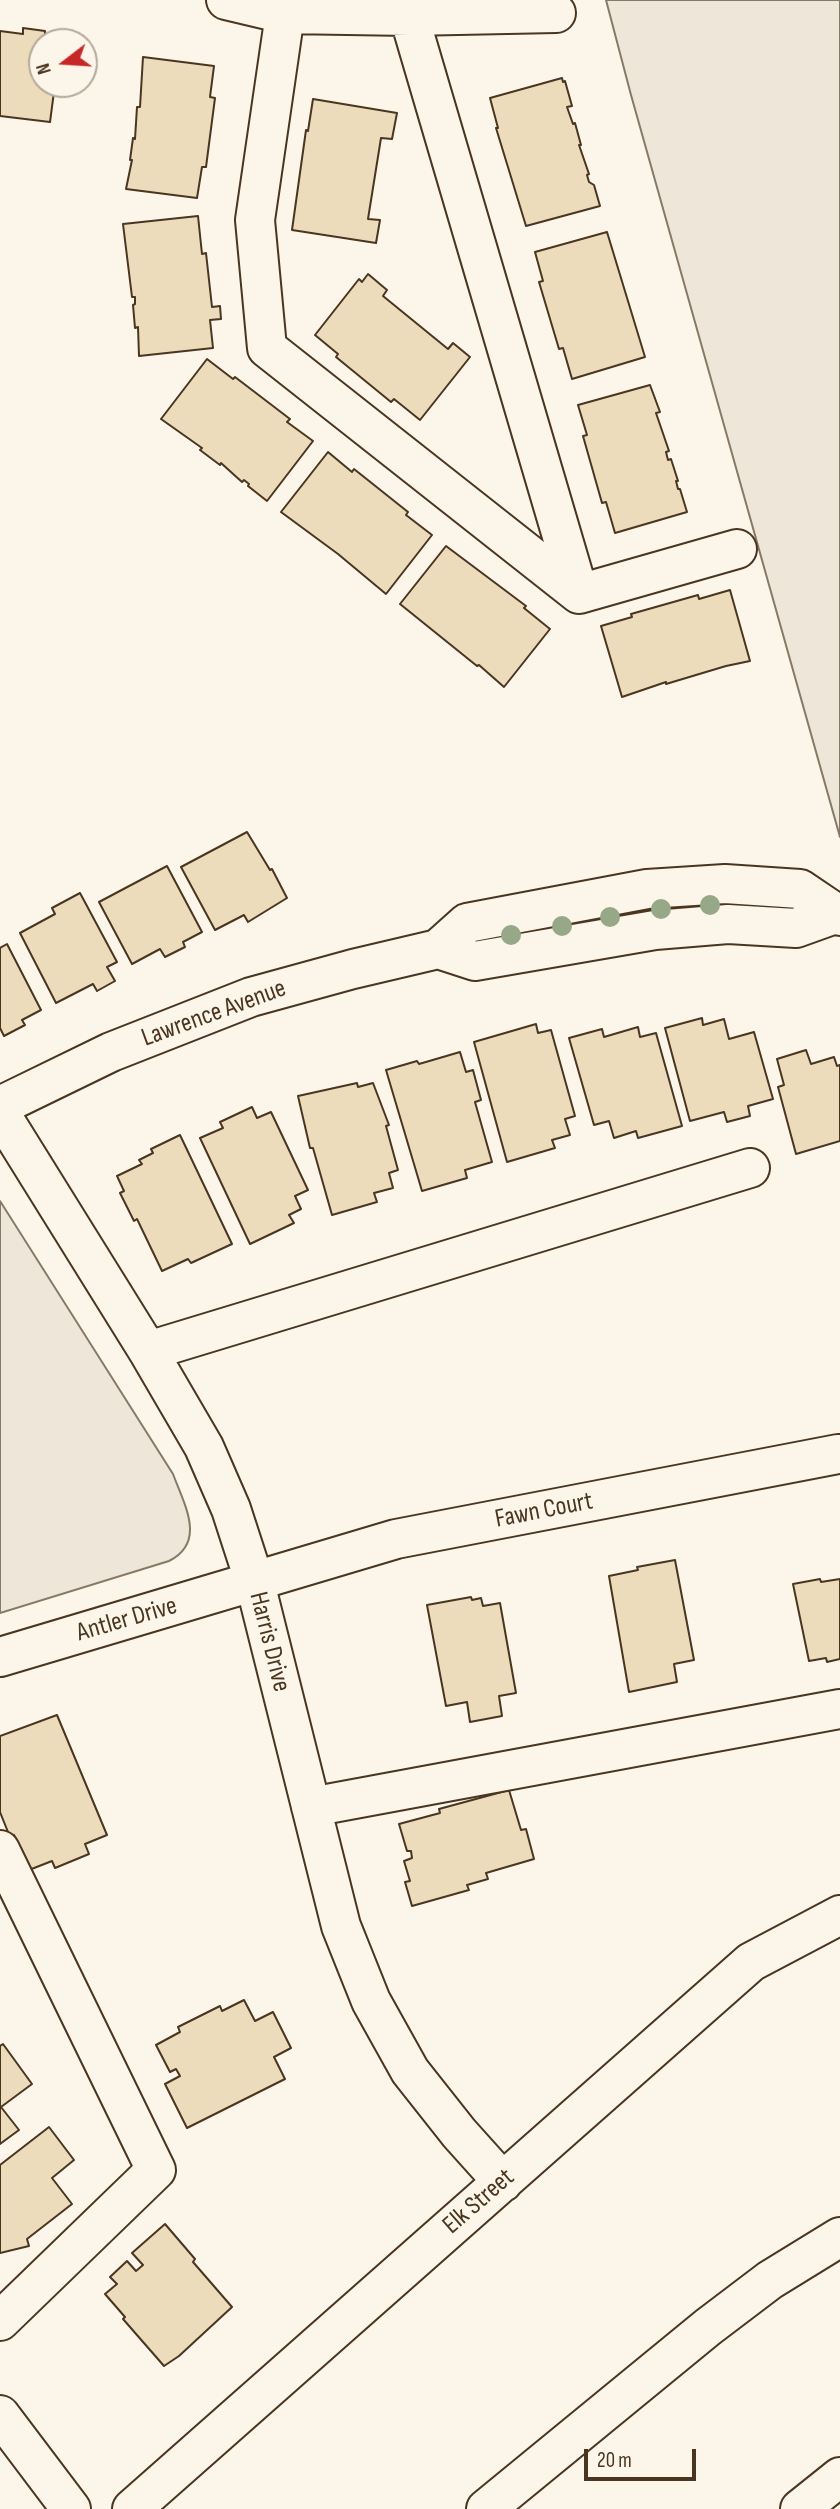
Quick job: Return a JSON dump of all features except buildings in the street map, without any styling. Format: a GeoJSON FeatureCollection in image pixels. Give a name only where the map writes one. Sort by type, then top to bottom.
{"type":"FeatureCollection","features":[{"type":"Feature","properties":{"kind":"street"},"geometry":{"type":"LineString","coordinates":[[226,0],[285,14],[409,16],[556,13]]}},
{"type":"Feature","properties":{"kind":"street"},"geometry":{"type":"LineString","coordinates":[[285,14],[255,220],[267,348],[579,594]]}},
{"type":"Feature","properties":{"kind":"street"},"geometry":{"type":"LineString","coordinates":[[409,16],[579,594]]}},
{"type":"Feature","properties":{"kind":"street"},"geometry":{"type":"LineString","coordinates":[[579,594],[737,549]]}},
{"type":"Feature","properties":{"kind":"street","name":"Lawrence Avenue"},"geometry":{"type":"LineString","coordinates":[[0,1106],[111,1052],[251,997],[438,949],[467,923],[648,889],[725,884],[800,889],[837,915]]}},
{"type":"Feature","properties":{"kind":"street","name":"Harris Drive"},"geometry":{"type":"LineString","coordinates":[[0,1113],[148,1351],[204,1447],[231,1509],[254,1583],[341,1926],[371,2001],[410,2071],[459,2133],[503,2182]]}},
{"type":"Feature","properties":{"kind":"street"},"geometry":{"type":"LineString","coordinates":[[148,1351],[750,1168]]}},
{"type":"Feature","properties":{"kind":"street","name":"Fawn Court"},"geometry":{"type":"LineString","coordinates":[[254,1583],[396,1539],[838,1454]]}},
{"type":"Feature","properties":{"kind":"street","name":"Antler Drive"},"geometry":{"type":"LineString","coordinates":[[0,1657],[254,1583]]}},
{"type":"Feature","properties":{"kind":"street"},"geometry":{"type":"LineString","coordinates":[[311,1807],[840,1709]]}},
{"type":"Feature","properties":{"kind":"street"},"geometry":{"type":"LineString","coordinates":[[0,1850],[156,2170],[0,2321]]}},
{"type":"Feature","properties":{"kind":"street","name":"Elk Street"},"geometry":{"type":"LineString","coordinates":[[132,2509],[751,1962],[840,1915]]}},
{"type":"Feature","properties":{"kind":"street"},"geometry":{"type":"LineString","coordinates":[[486,2509],[718,2319],[770,2280],[840,2237]]}},
{"type":"Feature","properties":{"kind":"street"},"geometry":{"type":"LineString","coordinates":[[0,2416],[71,2509]]}},
{"type":"Feature","properties":{"kind":"street"},"geometry":{"type":"LineString","coordinates":[[800,2509],[840,2477]]}},
{"type":"Feature","properties":{"kind":"shaded area"},"geometry":{"type":"Polygon","coordinates":[[[606,0],[840,0],[840,837],[631,95],[606,0]]]}},
{"type":"Feature","properties":{"kind":"shaded area"},"geometry":{"type":"Polygon","coordinates":[[[0,1201],[173,1474],[187,1510],[190,1533],[181,1553],[169,1561],[0,1613],[0,1201]]]}}]}
